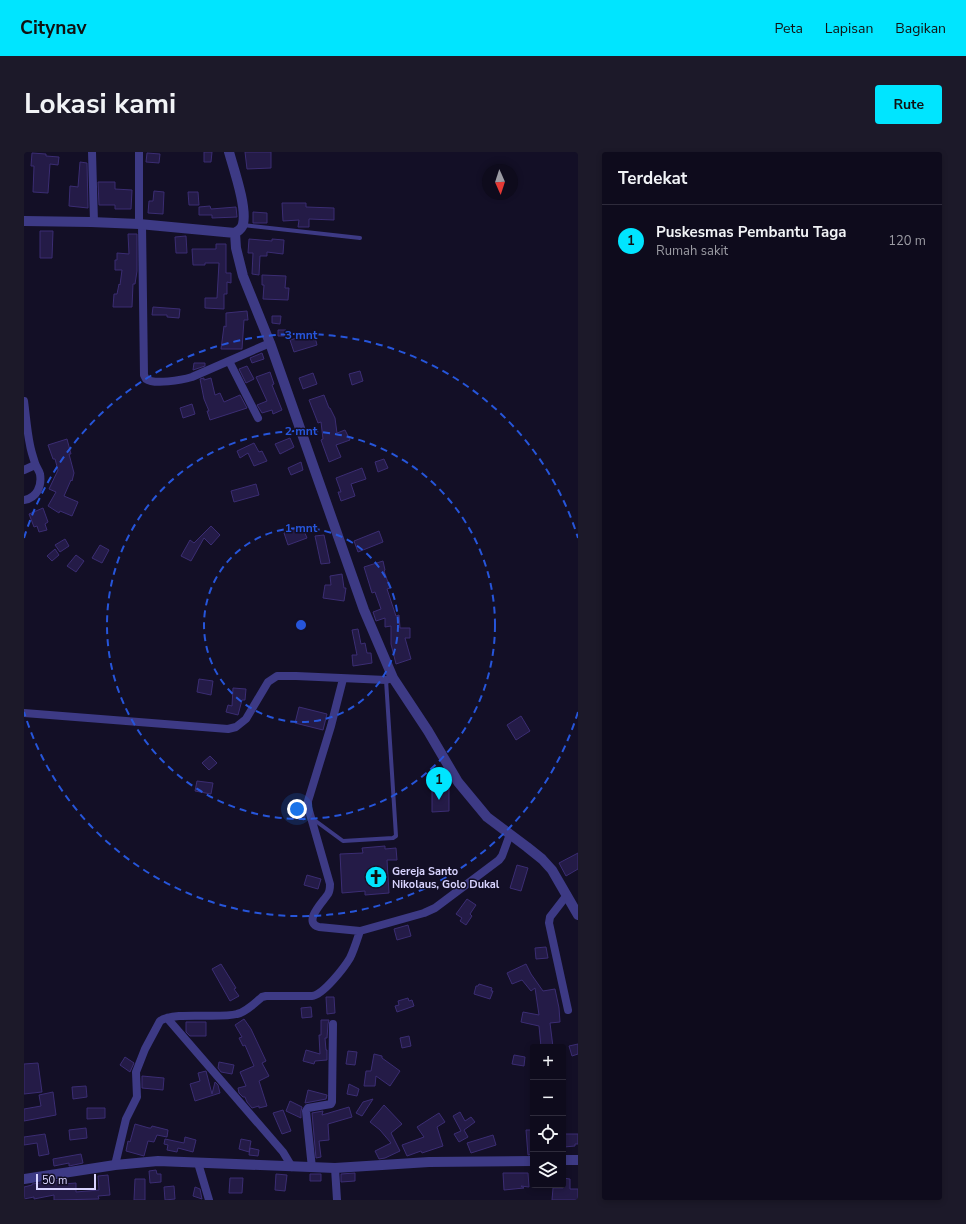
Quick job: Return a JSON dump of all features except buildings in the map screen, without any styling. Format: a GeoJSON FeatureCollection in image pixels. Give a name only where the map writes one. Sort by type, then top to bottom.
{"type":"FeatureCollection","features":[{"type":"Feature","properties":{"kind":"street"},"geometry":{"type":"LineString","coordinates":[[92,152],[94,222]]}},
{"type":"Feature","properties":{"kind":"street"},"geometry":{"type":"LineString","coordinates":[[139,152],[144,375],[146,379],[152,382],[183,379],[201,374],[270,343]]}},
{"type":"Feature","properties":{"kind":"street"},"geometry":{"type":"LineString","coordinates":[[24,221],[141,224],[235,233],[238,232],[243,225],[242,205],[229,152]]}},
{"type":"Feature","properties":{"kind":"street"},"geometry":{"type":"LineString","coordinates":[[235,233],[236,248],[243,276],[270,343],[389,679],[428,731],[458,782],[487,817],[542,859],[552,870],[568,895],[578,915]]}},
{"type":"Feature","properties":{"kind":"street"},"geometry":{"type":"LineString","coordinates":[[229,361],[258,418]]}},
{"type":"Feature","properties":{"kind":"street"},"geometry":{"type":"LineString","coordinates":[[24,401],[30,443],[35,465],[40,472],[38,489],[34,496],[24,500]]}},
{"type":"Feature","properties":{"kind":"street"},"geometry":{"type":"LineString","coordinates":[[24,470],[35,465]]}},
{"type":"Feature","properties":{"kind":"street"},"geometry":{"type":"LineString","coordinates":[[24,713],[228,729],[236,726],[246,719],[268,682],[277,676],[343,679],[389,679]]}},
{"type":"Feature","properties":{"kind":"street"},"geometry":{"type":"LineString","coordinates":[[343,679],[331,726],[309,798],[308,807],[330,884],[328,894],[313,915],[312,922],[316,926],[360,931],[424,913],[435,908],[499,860],[502,856],[510,834]]}},
{"type":"Feature","properties":{"kind":"street"},"geometry":{"type":"LineString","coordinates":[[568,895],[550,917],[549,923],[568,1010]]}},
{"type":"Feature","properties":{"kind":"street"},"geometry":{"type":"LineString","coordinates":[[115,1165],[126,1118],[137,1097],[136,1072],[145,1049],[160,1021],[167,1018],[184,1016],[231,1016],[240,1013],[262,997],[312,996],[318,994],[326,988],[348,962],[360,931]]}},
{"type":"Feature","properties":{"kind":"street"},"geometry":{"type":"LineString","coordinates":[[167,1018],[277,1146],[292,1167]]}},
{"type":"Feature","properties":{"kind":"street"},"geometry":{"type":"LineString","coordinates":[[312,1168],[306,1111],[308,1108],[331,1104],[332,1102],[333,1024]]}},
{"type":"Feature","properties":{"kind":"street"},"geometry":{"type":"LineString","coordinates":[[566,1160],[578,1160]]}},
{"type":"Feature","properties":{"kind":"street"},"geometry":{"type":"LineString","coordinates":[[24,1179],[115,1165],[158,1161],[312,1168],[429,1162],[530,1161]]}},
{"type":"Feature","properties":{"kind":"street"},"geometry":{"type":"LineString","coordinates":[[198,1163],[209,1200]]}},
{"type":"Feature","properties":{"kind":"street"},"geometry":{"type":"LineString","coordinates":[[335,1168],[337,1200]]}},
{"type":"Feature","properties":{"kind":"lane"},"geometry":{"type":"LineString","coordinates":[[243,225],[360,238]]}},
{"type":"Feature","properties":{"kind":"lane"},"geometry":{"type":"LineString","coordinates":[[311,817],[343,841],[393,838],[396,836],[389,679]]}},
{"type":"Feature","properties":{"kind":"place","name":"Puskesmas Pembantu Taga"},"geometry":{"type":"Point","coordinates":[439,800]}},
{"type":"Feature","properties":{"kind":"place","name":"Gereja Santo Nikolaus, Golo Dukal"},"geometry":{"type":"Point","coordinates":[376,877]}}]}
